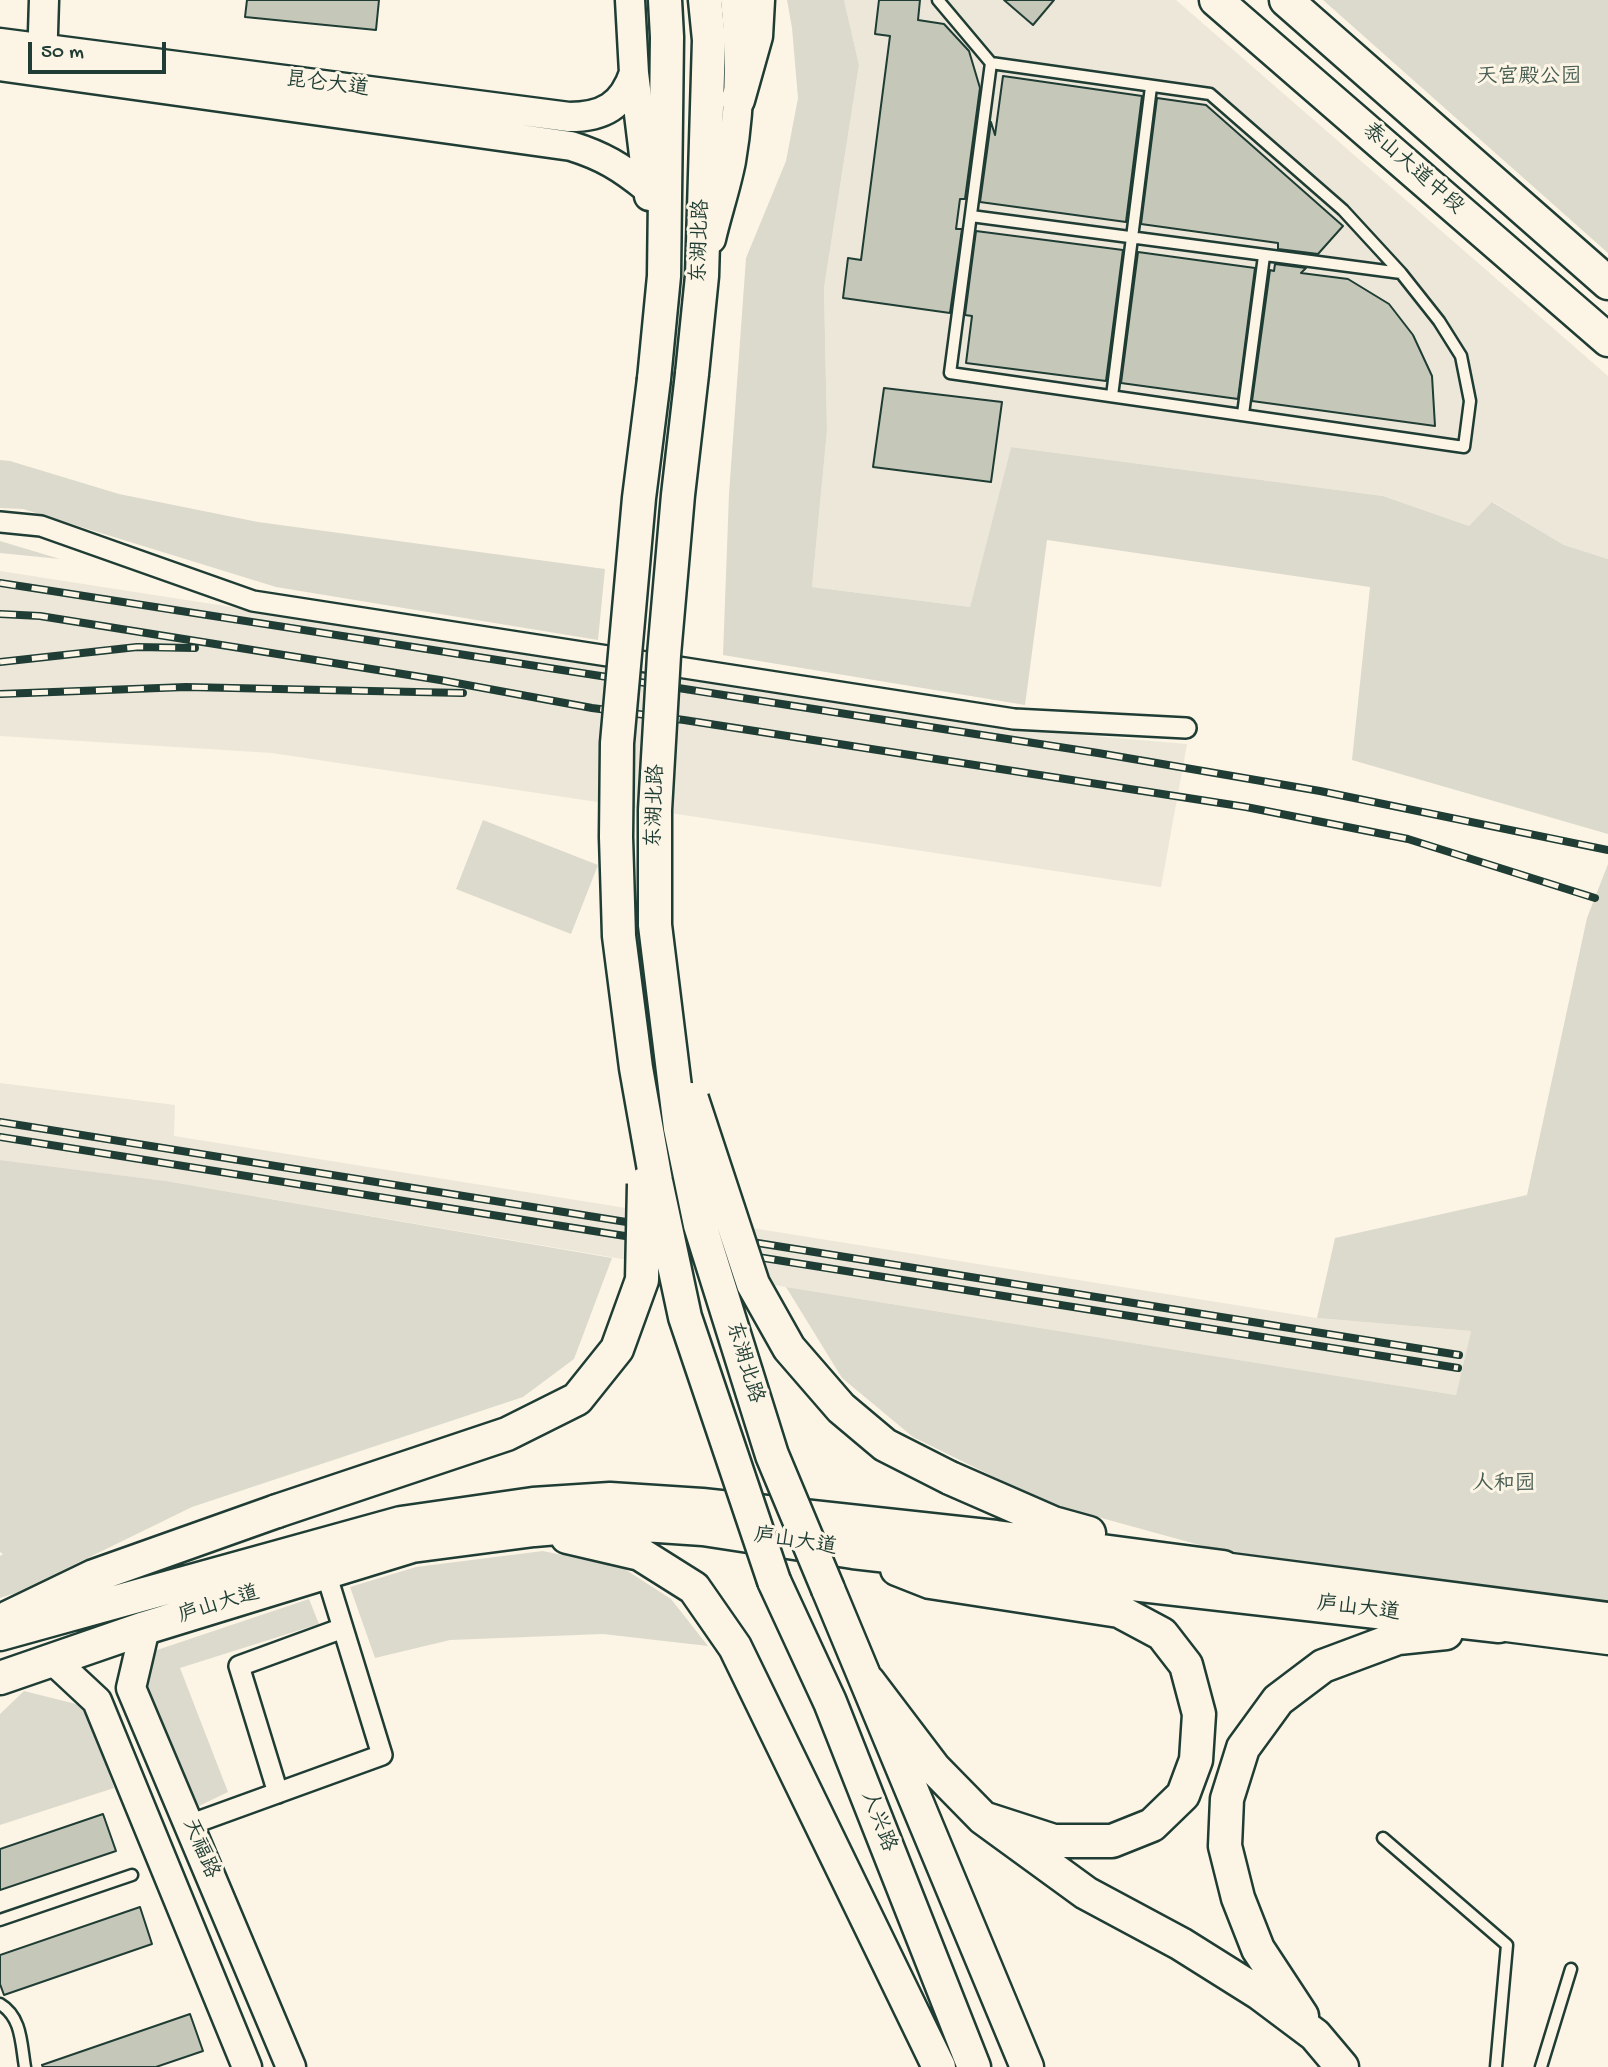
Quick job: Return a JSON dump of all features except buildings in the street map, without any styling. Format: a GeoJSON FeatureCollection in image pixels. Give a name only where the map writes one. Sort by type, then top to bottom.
{"type":"FeatureCollection","features":[{"type":"Feature","properties":{"kind":"main road","name":"东湖北路"},"geometry":{"type":"LineString","coordinates":[[665,0],[667,37],[664,276],[639,498],[617,743],[619,936],[645,1120],[685,1317],[774,1581]]}},
{"type":"Feature","properties":{"kind":"main road","name":"东湖北路"},"geometry":{"type":"LineString","coordinates":[[705,0],[709,40],[702,276],[670,588],[655,810],[655,925],[680,1128],[700,1225],[772,1455],[868,1681]]}},
{"type":"Feature","properties":{"kind":"main road"},"geometry":{"type":"LineString","coordinates":[[738,100],[756,36],[758,0]]}},
{"type":"Feature","properties":{"kind":"main road","name":"泰山大道中段"},"geometry":{"type":"LineString","coordinates":[[1216,0],[1608,340]]}},
{"type":"Feature","properties":{"kind":"main road"},"geometry":{"type":"LineString","coordinates":[[1286,0],[1608,283]]}},
{"type":"Feature","properties":{"kind":"main road"},"geometry":{"type":"LineString","coordinates":[[667,1023],[752,1284],[789,1348],[841,1408],[885,1445],[950,1478],[1053,1523],[1223,1567]]}},
{"type":"Feature","properties":{"kind":"main road"},"geometry":{"type":"LineString","coordinates":[[0,1621],[94,1576],[507,1434],[577,1399],[617,1349],[642,1280],[645,1120]]}},
{"type":"Feature","properties":{"kind":"main road","name":"庐山大道"},"geometry":{"type":"LineString","coordinates":[[0,1634],[401,1522],[533,1504],[610,1499],[702,1505],[983,1536],[1223,1567]]}},
{"type":"Feature","properties":{"kind":"main road","name":"庐山大道"},"geometry":{"type":"LineString","coordinates":[[0,1678],[145,1628],[412,1546],[614,1523],[703,1529],[853,1552],[1499,1626]]}},
{"type":"Feature","properties":{"kind":"main road"},"geometry":{"type":"LineString","coordinates":[[534,1530],[640,1553],[694,1588],[736,1647],[939,2067]]}},
{"type":"Feature","properties":{"kind":"main road"},"geometry":{"type":"LineString","coordinates":[[853,1552],[930,1583],[1119,1611],[1162,1634],[1185,1665],[1199,1714],[1196,1760],[1183,1795],[1152,1825],[1112,1841],[1054,1841],[983,1818]]}},
{"type":"Feature","properties":{"kind":"main road","name":"人兴路"},"geometry":{"type":"LineString","coordinates":[[774,1581],[830,1702],[974,2067]]}},
{"type":"Feature","properties":{"kind":"main road"},"geometry":{"type":"LineString","coordinates":[[1342,2067],[1315,2035],[1258,1949],[1238,1898],[1225,1846],[1227,1799],[1242,1748],[1278,1700],[1323,1667],[1398,1639],[1499,1626]]}},
{"type":"Feature","properties":{"kind":"main road"},"geometry":{"type":"LineString","coordinates":[[868,1681],[934,1769],[983,1818],[1086,1893],[1181,1944],[1259,1993],[1315,2035]]}},
{"type":"Feature","properties":{"kind":"main road"},"geometry":{"type":"LineString","coordinates":[[868,1681],[1027,2067]]}},
{"type":"Feature","properties":{"kind":"street"},"geometry":{"type":"LineString","coordinates":[[0,66],[42,60],[44,0]]}},
{"type":"Feature","properties":{"kind":"street"},"geometry":{"type":"LineString","coordinates":[[630,0],[634,73],[647,188],[664,276]]}},
{"type":"Feature","properties":{"kind":"street"},"geometry":{"type":"LineString","coordinates":[[702,276],[731,161],[738,100],[738,25],[735,0]]}},
{"type":"Feature","properties":{"kind":"street","name":"昆仑大道"},"geometry":{"type":"LineString","coordinates":[[0,43],[42,60],[571,146],[594,153],[621,167],[647,188]]}},
{"type":"Feature","properties":{"kind":"street","name":"昆仑大道"},"geometry":{"type":"LineString","coordinates":[[42,60],[569,117],[602,113],[618,102],[629,87],[634,73]]}},
{"type":"Feature","properties":{"kind":"street"},"geometry":{"type":"LineString","coordinates":[[0,522],[41,526],[253,601],[1014,719],[1186,729]]}},
{"type":"Feature","properties":{"kind":"street","name":"庐山大道"},"geometry":{"type":"LineString","coordinates":[[1223,1567],[1608,1617]]}},
{"type":"Feature","properties":{"kind":"street"},"geometry":{"type":"LineString","coordinates":[[189,1825],[382,1755],[326,1573]]}},
{"type":"Feature","properties":{"kind":"street","name":"庐山大道"},"geometry":{"type":"LineString","coordinates":[[1499,1626],[1608,1640]]}},
{"type":"Feature","properties":{"kind":"street","name":"天福路"},"geometry":{"type":"LineString","coordinates":[[145,1628],[131,1688],[291,2067]]}},
{"type":"Feature","properties":{"kind":"street"},"geometry":{"type":"LineString","coordinates":[[278,1793],[239,1666],[343,1628]]}},
{"type":"Feature","properties":{"kind":"street","name":"天福路"},"geometry":{"type":"LineString","coordinates":[[53,1660],[97,1701],[247,2067]]}},
{"type":"Feature","properties":{"kind":"lane"},"geometry":{"type":"LineString","coordinates":[[938,0],[991,63],[1210,94],[1343,210],[1401,273],[1439,321],[1461,356],[1470,401],[1464,447],[950,373],[991,63]]}},
{"type":"Feature","properties":{"kind":"lane"},"geometry":{"type":"LineString","coordinates":[[1112,396],[1151,87]]}},
{"type":"Feature","properties":{"kind":"lane"},"geometry":{"type":"LineString","coordinates":[[971,216],[1401,273]]}},
{"type":"Feature","properties":{"kind":"lane"},"geometry":{"type":"LineString","coordinates":[[1243,414],[1264,256]]}},
{"type":"Feature","properties":{"kind":"lane"},"geometry":{"type":"LineString","coordinates":[[1383,1838],[1507,1945],[1496,2067]]}},
{"type":"Feature","properties":{"kind":"lane"},"geometry":{"type":"LineString","coordinates":[[0,1920],[132,1875]]}},
{"type":"Feature","properties":{"kind":"lane"},"geometry":{"type":"LineString","coordinates":[[1541,2067],[1571,1969]]}},
{"type":"Feature","properties":{"kind":"lane"},"geometry":{"type":"LineString","coordinates":[[0,2004],[9,2010],[17,2021],[25,2067]]}},
{"type":"Feature","properties":{"kind":"shaded area"},"geometry":{"type":"Polygon","coordinates":[[[844,0],[1176,0],[1608,376],[1608,559],[1564,545],[1493,502],[1469,526],[1383,496],[1011,447],[970,607],[812,587],[827,431],[824,288],[859,65],[844,0]]]}},
{"type":"Feature","properties":{"kind":"shaded area"},"geometry":{"type":"Polygon","coordinates":[[[0,571],[1022,730],[1187,744],[1161,887],[272,753],[0,736],[0,571]]]}},
{"type":"Feature","properties":{"kind":"shaded area"},"geometry":{"type":"Polygon","coordinates":[[[0,1083],[175,1105],[174,1136],[1317,1318],[1471,1331],[1456,1395],[786,1287],[166,1181],[0,1160],[0,1083]]]}},
{"type":"Feature","properties":{"kind":"green space"},"geometry":{"type":"Polygon","coordinates":[[[787,0],[844,0],[859,65],[824,288],[827,431],[812,587],[970,607],[1011,447],[1383,496],[1469,526],[1492,502],[1564,545],[1608,559],[1608,834],[1352,760],[1370,587],[1047,540],[1025,705],[723,655],[729,494],[746,258],[786,161],[798,98],[787,0]]]}},
{"type":"Feature","properties":{"kind":"green space","name":"天宫殿公园"},"geometry":{"type":"Polygon","coordinates":[[[1323,0],[1608,0],[1608,253],[1323,0]]]}},
{"type":"Feature","properties":{"kind":"green space"},"geometry":{"type":"Polygon","coordinates":[[[0,460],[119,494],[258,522],[605,569],[598,640],[276,587],[23,509],[0,508],[0,460]]]}},
{"type":"Feature","properties":{"kind":"green space"},"geometry":{"type":"Polygon","coordinates":[[[0,541],[60,559],[0,553],[0,541]]]}},
{"type":"Feature","properties":{"kind":"green space"},"geometry":{"type":"Polygon","coordinates":[[[483,820],[598,865],[571,934],[456,889],[483,820]]]}},
{"type":"Feature","properties":{"kind":"green space","name":"人和园"},"geometry":{"type":"Polygon","coordinates":[[[1608,864],[1608,1605],[1225,1552],[1047,1503],[913,1437],[842,1378],[786,1287],[1456,1395],[1471,1331],[1317,1318],[1335,1238],[1527,1195],[1587,918],[1608,864]]]}},
{"type":"Feature","properties":{"kind":"green space"},"geometry":{"type":"Polygon","coordinates":[[[0,1160],[166,1181],[612,1258],[574,1359],[523,1397],[192,1507],[18,1592],[0,1598],[0,1556],[3,1554],[0,1552],[0,1160]]]}},
{"type":"Feature","properties":{"kind":"green space"},"geometry":{"type":"Polygon","coordinates":[[[543,1551],[623,1568],[671,1599],[708,1646],[603,1634],[450,1640],[375,1658],[350,1587],[416,1567],[543,1551]]]}},
{"type":"Feature","properties":{"kind":"green space"},"geometry":{"type":"Polygon","coordinates":[[[309,1599],[319,1624],[180,1668],[228,1792],[199,1806],[144,1686],[157,1650],[309,1599]]]}},
{"type":"Feature","properties":{"kind":"green space"},"geometry":{"type":"Polygon","coordinates":[[[24,1691],[84,1706],[114,1788],[0,1825],[0,1714],[24,1691]]]}},
{"type":"Feature","properties":{"kind":"railway"},"geometry":{"type":"LineString","coordinates":[[0,583],[1098,753],[1320,791],[1608,850]]}},
{"type":"Feature","properties":{"kind":"railway"},"geometry":{"type":"LineString","coordinates":[[0,614],[40,616],[440,680],[592,708],[1246,807],[1408,839],[1595,898]]}},
{"type":"Feature","properties":{"kind":"railway"},"geometry":{"type":"LineString","coordinates":[[0,662],[137,647],[195,648]]}},
{"type":"Feature","properties":{"kind":"railway"},"geometry":{"type":"LineString","coordinates":[[0,694],[186,687],[463,693]]}},
{"type":"Feature","properties":{"kind":"railway"},"geometry":{"type":"LineString","coordinates":[[0,1122],[1459,1355]]}},
{"type":"Feature","properties":{"kind":"railway"},"geometry":{"type":"LineString","coordinates":[[0,1137],[1458,1368]]}}]}
